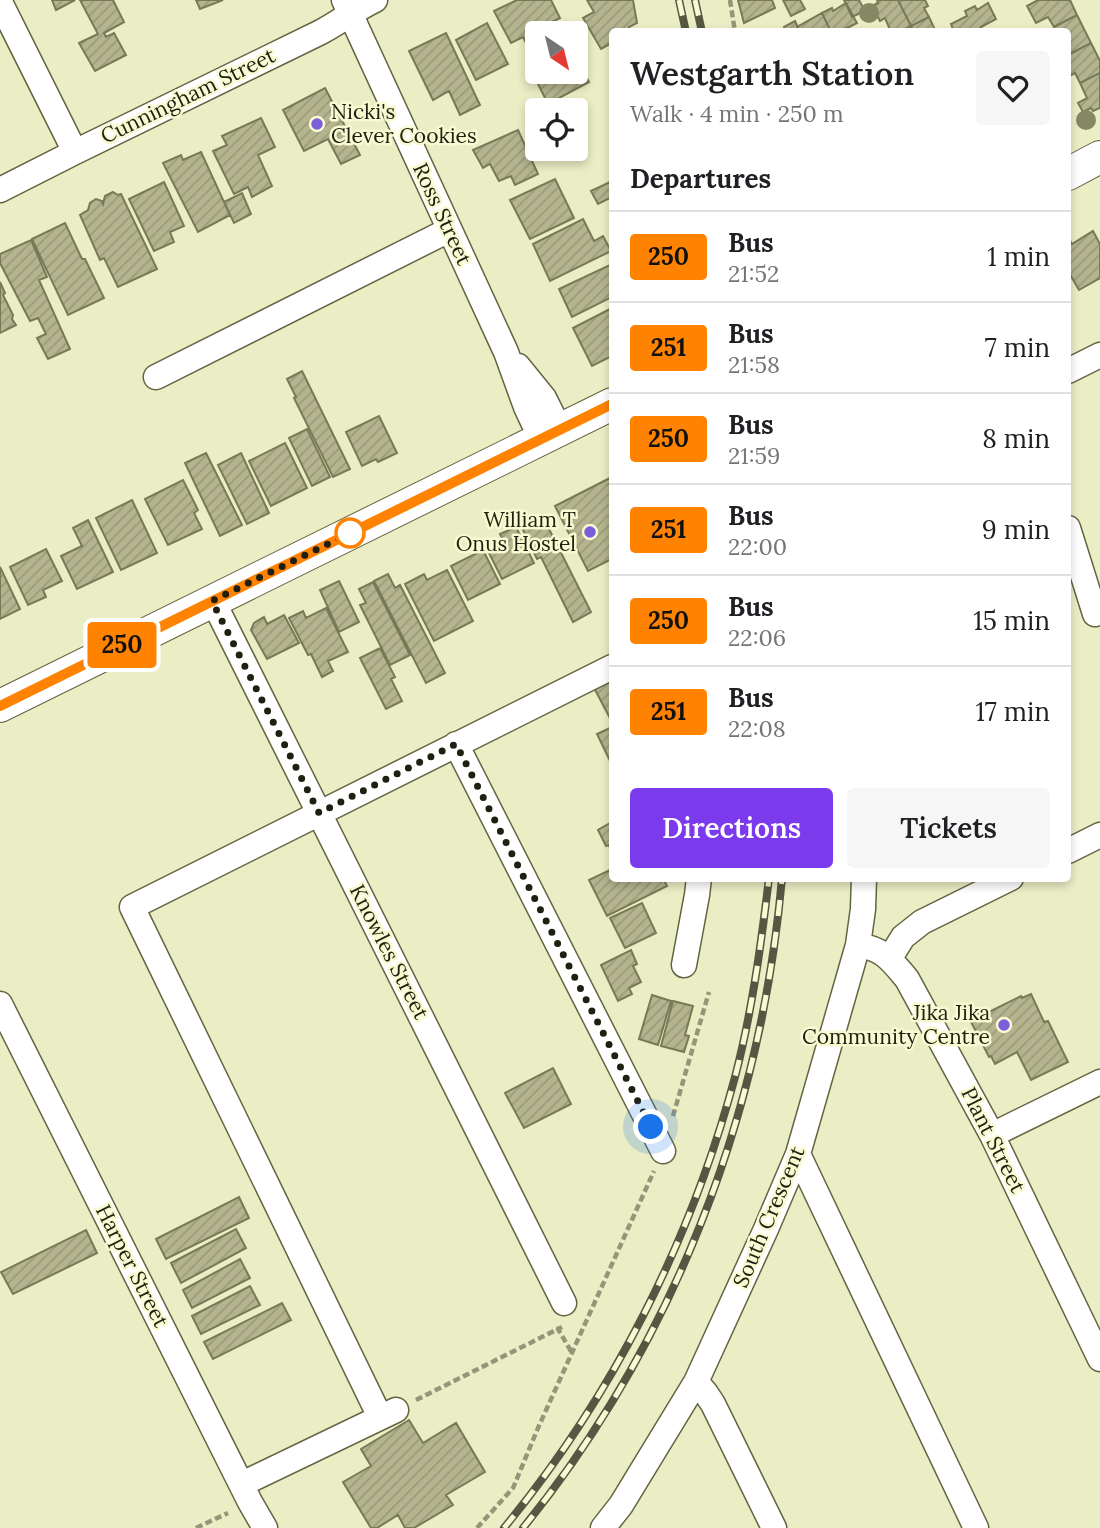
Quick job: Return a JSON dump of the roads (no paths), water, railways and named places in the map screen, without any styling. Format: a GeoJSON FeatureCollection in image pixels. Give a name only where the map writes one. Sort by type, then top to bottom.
{"type":"FeatureCollection","features":[{"type":"Feature","properties":{"kind":"main road"},"geometry":{"type":"LineString","coordinates":[[1071,173],[1098,162]]}},
{"type":"Feature","properties":{"kind":"main road"},"geometry":{"type":"LineString","coordinates":[[0,706],[609,405]]}},
{"type":"Feature","properties":{"kind":"street","name":"Cunningham Street"},"geometry":{"type":"LineString","coordinates":[[0,190],[321,32],[347,7],[361,6],[375,0]]}},
{"type":"Feature","properties":{"kind":"street"},"geometry":{"type":"LineString","coordinates":[[0,2],[75,152]]}},
{"type":"Feature","properties":{"kind":"street","name":"Ross Street"},"geometry":{"type":"LineString","coordinates":[[347,7],[506,352],[544,398],[550,434]]}},
{"type":"Feature","properties":{"kind":"street"},"geometry":{"type":"LineString","coordinates":[[156,377],[449,230]]}},
{"type":"Feature","properties":{"kind":"street"},"geometry":{"type":"LineString","coordinates":[[1071,370],[1100,355]]}},
{"type":"Feature","properties":{"kind":"street"},"geometry":{"type":"LineString","coordinates":[[1071,538],[1095,614]]}},
{"type":"Feature","properties":{"kind":"street","name":"Knowles Street"},"geometry":{"type":"LineString","coordinates":[[212,601],[571,1314]]}},
{"type":"Feature","properties":{"kind":"street"},"geometry":{"type":"LineString","coordinates":[[246,1493],[388,1413],[132,907],[609,668]]}},
{"type":"Feature","properties":{"kind":"street"},"geometry":{"type":"LineString","coordinates":[[456,744],[663,1151]]}},
{"type":"Feature","properties":{"kind":"street"},"geometry":{"type":"LineString","coordinates":[[1071,850],[1100,835]]}},
{"type":"Feature","properties":{"kind":"street"},"geometry":{"type":"LineString","coordinates":[[684,964],[699,882]]}},
{"type":"Feature","properties":{"kind":"street","name":"South Crescent"},"geometry":{"type":"LineString","coordinates":[[603,1528],[621,1505],[696,1382],[798,1154],[858,945],[864,882]]}},
{"type":"Feature","properties":{"kind":"street"},"geometry":{"type":"LineString","coordinates":[[858,945],[873,947],[890,958],[903,937],[922,922],[1003,882]]}},
{"type":"Feature","properties":{"kind":"street","name":"Plant Street"},"geometry":{"type":"LineString","coordinates":[[890,958],[907,979],[992,1135],[1100,1359]]}},
{"type":"Feature","properties":{"kind":"street","name":"Harper Street"},"geometry":{"type":"LineString","coordinates":[[0,1004],[265,1528]]}},
{"type":"Feature","properties":{"kind":"street"},"geometry":{"type":"LineString","coordinates":[[992,1135],[1100,1082]]}},
{"type":"Feature","properties":{"kind":"street"},"geometry":{"type":"LineString","coordinates":[[798,1154],[976,1528]]}},
{"type":"Feature","properties":{"kind":"street"},"geometry":{"type":"LineString","coordinates":[[696,1382],[713,1404],[774,1528]]}},
{"type":"Feature","properties":{"kind":"railway"},"geometry":{"type":"LineString","coordinates":[[679,0],[685,28]]}},
{"type":"Feature","properties":{"kind":"railway"},"geometry":{"type":"LineString","coordinates":[[695,0],[701,28]]}},
{"type":"Feature","properties":{"kind":"railway"},"geometry":{"type":"LineString","coordinates":[[504,1528],[543,1478],[613,1371],[671,1257],[696,1198],[717,1138],[741,1053],[768,882]]}},
{"type":"Feature","properties":{"kind":"railway"},"geometry":{"type":"LineString","coordinates":[[523,1528],[577,1456],[624,1381],[666,1303],[701,1222],[731,1139],[754,1054],[771,967],[782,882]]}},
{"type":"Feature","properties":{"kind":"place","name":"Nicki's Clever Cookies"},"geometry":{"type":"Point","coordinates":[317,124]}},
{"type":"Feature","properties":{"kind":"place","name":"William T Onus Hostel"},"geometry":{"type":"Point","coordinates":[590,532]}},
{"type":"Feature","properties":{"kind":"place","name":"Jika Jika Community Centre"},"geometry":{"type":"Point","coordinates":[1004,1025]}}]}
